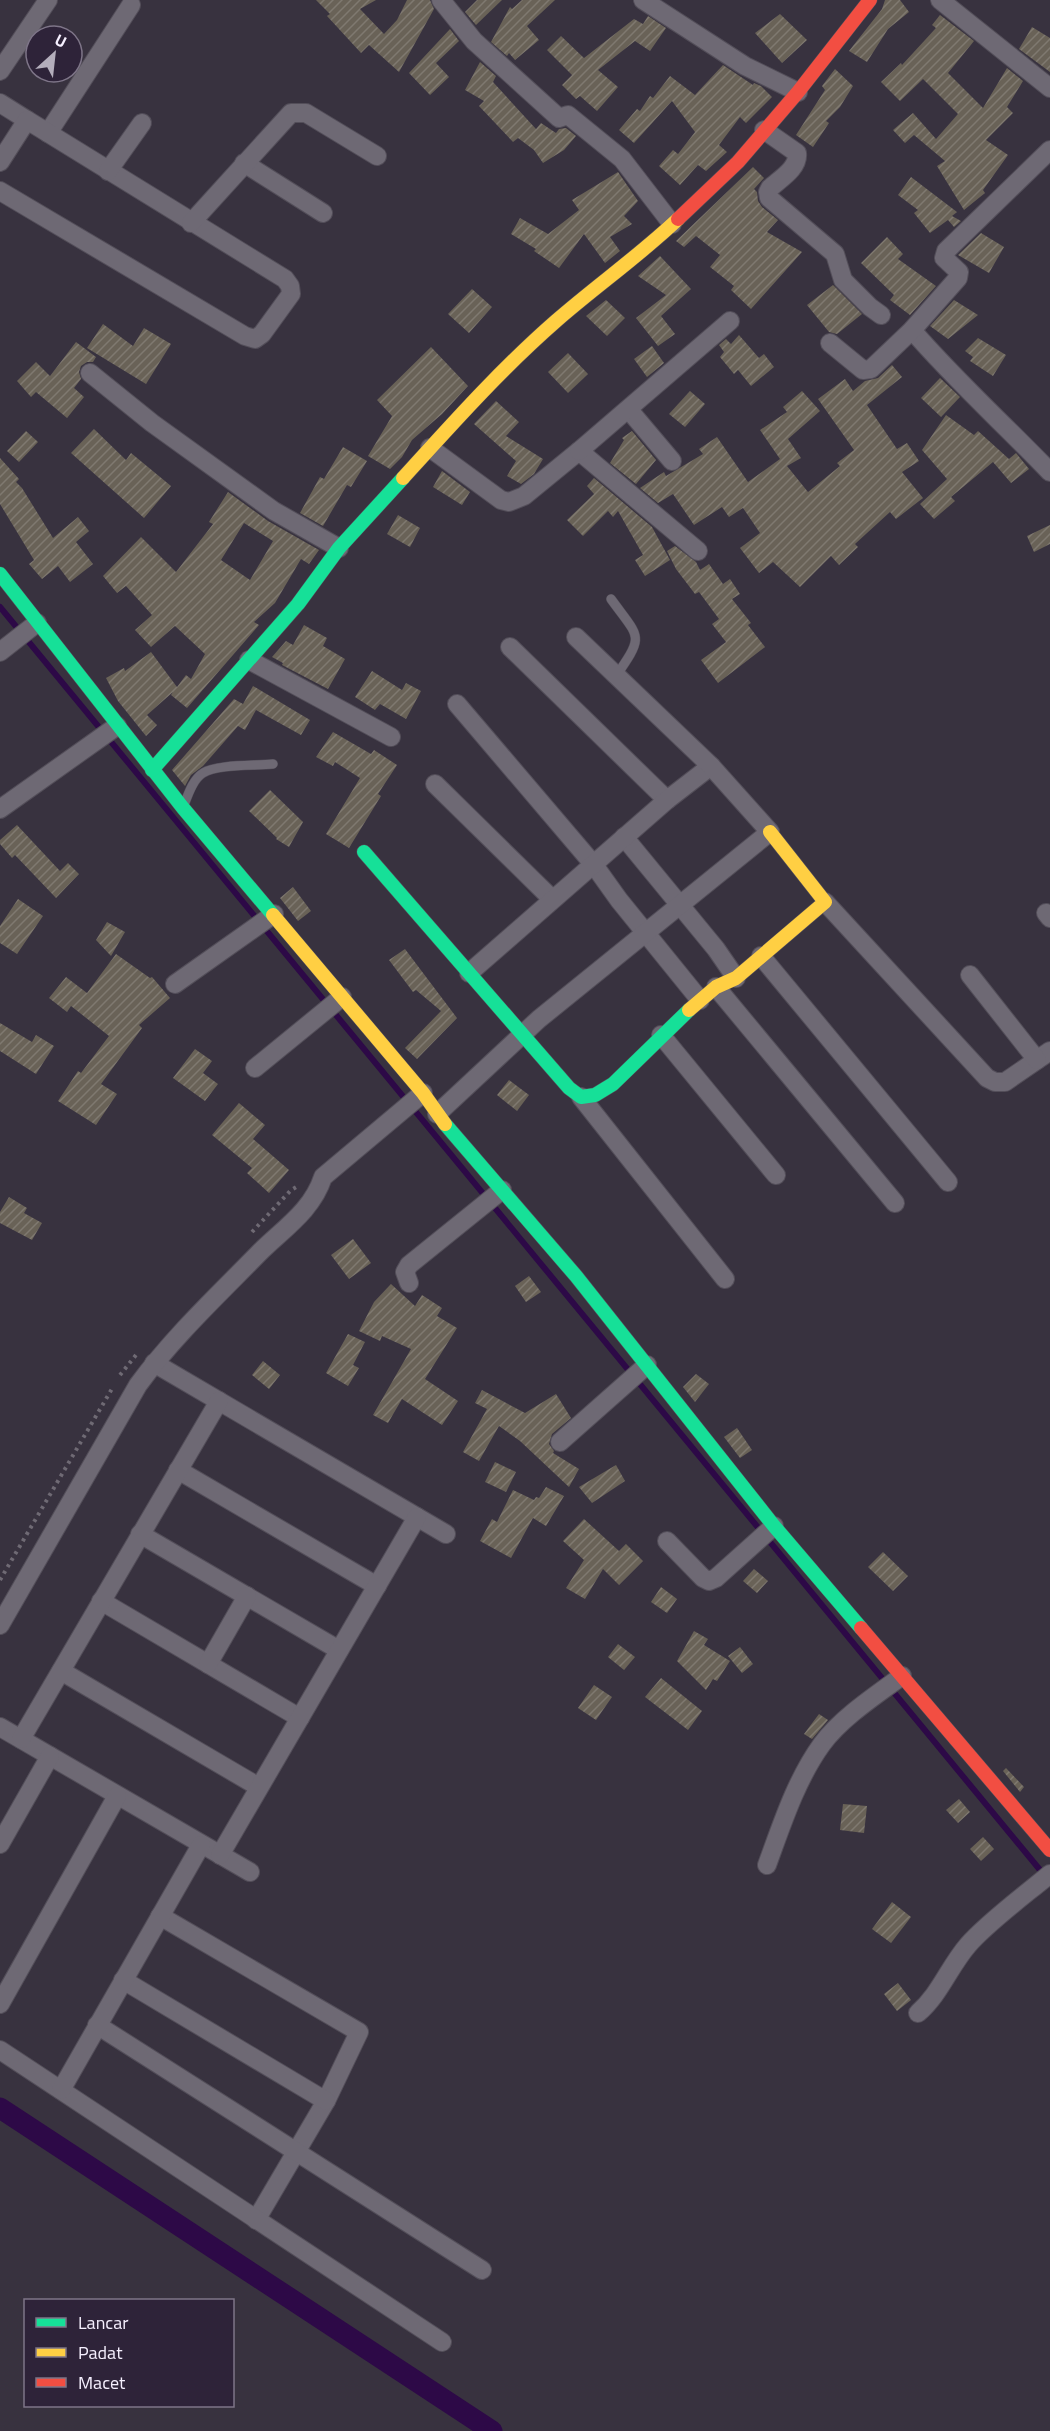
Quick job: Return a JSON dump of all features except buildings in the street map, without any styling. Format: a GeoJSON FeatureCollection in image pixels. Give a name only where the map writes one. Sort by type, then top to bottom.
{"type":"FeatureCollection","features":[{"type":"Feature","properties":{"kind":"street"},"geometry":{"type":"LineString","coordinates":[[0,71],[48,0]]}},
{"type":"Feature","properties":{"kind":"street"},"geometry":{"type":"LineString","coordinates":[[441,0],[474,41],[559,118],[568,115],[622,159],[672,224]]}},
{"type":"Feature","properties":{"kind":"street"},"geometry":{"type":"LineString","coordinates":[[643,0],[745,66],[798,92]]}},
{"type":"Feature","properties":{"kind":"street"},"geometry":{"type":"LineString","coordinates":[[152,770],[298,604],[339,548],[430,448],[512,362],[556,321],[644,251],[738,162],[798,92],[870,0]]}},
{"type":"Feature","properties":{"kind":"street"},"geometry":{"type":"LineString","coordinates":[[940,0],[1050,88]]}},
{"type":"Feature","properties":{"kind":"street"},"geometry":{"type":"LineString","coordinates":[[48,134],[131,6]]}},
{"type":"Feature","properties":{"kind":"street"},"geometry":{"type":"LineString","coordinates":[[0,103],[285,279],[290,286],[291,294],[262,334],[255,339],[245,336],[0,191]]}},
{"type":"Feature","properties":{"kind":"street"},"geometry":{"type":"LineString","coordinates":[[191,223],[291,112],[306,113],[377,156]]}},
{"type":"Feature","properties":{"kind":"street"},"geometry":{"type":"LineString","coordinates":[[0,162],[27,120]]}},
{"type":"Feature","properties":{"kind":"street"},"geometry":{"type":"LineString","coordinates":[[108,171],[142,123]]}},
{"type":"Feature","properties":{"kind":"street"},"geometry":{"type":"LineString","coordinates":[[764,130],[797,153],[798,160],[770,188],[769,198],[832,252],[843,280],[881,315]]}},
{"type":"Feature","properties":{"kind":"street"},"geometry":{"type":"LineString","coordinates":[[831,343],[863,370],[868,371],[912,330],[958,278],[959,272],[944,258],[946,251],[1050,150]]}},
{"type":"Feature","properties":{"kind":"street"},"geometry":{"type":"LineString","coordinates":[[244,163],[324,213]]}},
{"type":"Feature","properties":{"kind":"street"},"geometry":{"type":"LineString","coordinates":[[430,448],[501,500],[509,502],[524,496],[629,410],[730,321]]}},
{"type":"Feature","properties":{"kind":"street"},"geometry":{"type":"LineString","coordinates":[[912,330],[946,370],[994,414],[1050,472]]}},
{"type":"Feature","properties":{"kind":"street"},"geometry":{"type":"LineString","coordinates":[[90,373],[152,423],[274,511],[339,548]]}},
{"type":"Feature","properties":{"kind":"street"},"geometry":{"type":"LineString","coordinates":[[629,410],[672,461]]}},
{"type":"Feature","properties":{"kind":"street"},"geometry":{"type":"LineString","coordinates":[[579,451],[698,551]]}},
{"type":"Feature","properties":{"kind":"street"},"geometry":{"type":"LineString","coordinates":[[0,574],[106,734],[152,770],[337,1001],[437,1114],[491,1199],[576,1276],[638,1374],[897,1679],[1050,1850]]}},
{"type":"Feature","properties":{"kind":"street"},"geometry":{"type":"LineString","coordinates":[[2,651],[33,626]]}},
{"type":"Feature","properties":{"kind":"street"},"geometry":{"type":"LineString","coordinates":[[576,637],[711,766],[770,832],[825,902],[987,1078],[995,1082],[1005,1082],[1044,1056],[970,975]]}},
{"type":"Feature","properties":{"kind":"street"},"geometry":{"type":"LineString","coordinates":[[510,647],[667,800]]}},
{"type":"Feature","properties":{"kind":"street"},"geometry":{"type":"LineString","coordinates":[[249,660],[391,737]]}},
{"type":"Feature","properties":{"kind":"street"},"geometry":{"type":"LineString","coordinates":[[457,704],[594,865],[644,932],[700,1000]]}},
{"type":"Feature","properties":{"kind":"street"},"geometry":{"type":"LineString","coordinates":[[0,809],[106,734]]}},
{"type":"Feature","properties":{"kind":"street"},"geometry":{"type":"LineString","coordinates":[[469,973],[667,800],[711,766]]}},
{"type":"Feature","properties":{"kind":"street"},"geometry":{"type":"LineString","coordinates":[[435,784],[552,899]]}},
{"type":"Feature","properties":{"kind":"street"},"geometry":{"type":"LineString","coordinates":[[437,1114],[523,1034],[644,932],[770,832]]}},
{"type":"Feature","properties":{"kind":"street"},"geometry":{"type":"LineString","coordinates":[[624,837],[716,949],[736,978]]}},
{"type":"Feature","properties":{"kind":"street"},"geometry":{"type":"LineString","coordinates":[[363,852],[569,1088],[581,1097],[725,1279]]}},
{"type":"Feature","properties":{"kind":"street"},"geometry":{"type":"LineString","coordinates":[[581,1097],[595,1095],[613,1084],[661,1035],[700,1000],[716,987],[736,978],[825,902]]}},
{"type":"Feature","properties":{"kind":"street"},"geometry":{"type":"LineString","coordinates":[[175,984],[269,918]]}},
{"type":"Feature","properties":{"kind":"street"},"geometry":{"type":"LineString","coordinates":[[761,956],[948,1182]]}},
{"type":"Feature","properties":{"kind":"street"},"geometry":{"type":"LineString","coordinates":[[716,987],[895,1203]]}},
{"type":"Feature","properties":{"kind":"street"},"geometry":{"type":"LineString","coordinates":[[255,1068],[337,1001]]}},
{"type":"Feature","properties":{"kind":"street"},"geometry":{"type":"LineString","coordinates":[[661,1035],[776,1175]]}},
{"type":"Feature","properties":{"kind":"street"},"geometry":{"type":"LineString","coordinates":[[0,1625],[132,1394],[154,1363],[261,1251],[308,1208],[318,1194],[323,1177],[419,1096]]}},
{"type":"Feature","properties":{"kind":"street"},"geometry":{"type":"LineString","coordinates":[[409,1282],[405,1272],[409,1265],[491,1199]]}},
{"type":"Feature","properties":{"kind":"street"},"geometry":{"type":"LineString","coordinates":[[154,1363],[446,1534]]}},
{"type":"Feature","properties":{"kind":"street"},"geometry":{"type":"LineString","coordinates":[[560,1442],[638,1374]]}},
{"type":"Feature","properties":{"kind":"street"},"geometry":{"type":"LineString","coordinates":[[21,1739],[219,1401]]}},
{"type":"Feature","properties":{"kind":"street"},"geometry":{"type":"LineString","coordinates":[[178,1470],[377,1586]]}},
{"type":"Feature","properties":{"kind":"street"},"geometry":{"type":"LineString","coordinates":[[220,1855],[417,1517]]}},
{"type":"Feature","properties":{"kind":"street"},"geometry":{"type":"LineString","coordinates":[[667,1541],[703,1578],[709,1581],[770,1530]]}},
{"type":"Feature","properties":{"kind":"street"},"geometry":{"type":"LineString","coordinates":[[140,1534],[339,1650]]}},
{"type":"Feature","properties":{"kind":"street"},"geometry":{"type":"LineString","coordinates":[[208,1664],[247,1596]]}},
{"type":"Feature","properties":{"kind":"street"},"geometry":{"type":"LineString","coordinates":[[101,1602],[300,1718]]}},
{"type":"Feature","properties":{"kind":"street"},"geometry":{"type":"LineString","coordinates":[[61,1671],[259,1787]]}},
{"type":"Feature","properties":{"kind":"street"},"geometry":{"type":"LineString","coordinates":[[767,1865],[808,1765],[823,1742],[869,1700],[897,1679]]}},
{"type":"Feature","properties":{"kind":"street"},"geometry":{"type":"LineString","coordinates":[[0,1727],[250,1872]]}},
{"type":"Feature","properties":{"kind":"street"},"geometry":{"type":"LineString","coordinates":[[0,1844],[50,1756]]}},
{"type":"Feature","properties":{"kind":"street"},"geometry":{"type":"LineString","coordinates":[[0,2004],[117,1796]]}},
{"type":"Feature","properties":{"kind":"street"},"geometry":{"type":"LineString","coordinates":[[61,2090],[201,1845]]}},
{"type":"Feature","properties":{"kind":"street"},"geometry":{"type":"LineString","coordinates":[[918,2013],[932,2001],[956,1959],[970,1942],[1045,1879]]}},
{"type":"Feature","properties":{"kind":"street"},"geometry":{"type":"LineString","coordinates":[[160,1916],[359,2032],[326,2101],[256,2220]]}},
{"type":"Feature","properties":{"kind":"street"},"geometry":{"type":"LineString","coordinates":[[123,1980],[326,2101]]}},
{"type":"Feature","properties":{"kind":"street"},"geometry":{"type":"LineString","coordinates":[[97,2025],[482,2271]]}},
{"type":"Feature","properties":{"kind":"street"},"geometry":{"type":"LineString","coordinates":[[0,2050],[442,2342]]}},
{"type":"Feature","properties":{"kind":"lane"},"geometry":{"type":"LineString","coordinates":[[611,599],[635,631],[637,640],[634,650],[616,676]]}},
{"type":"Feature","properties":{"kind":"lane"},"geometry":{"type":"LineString","coordinates":[[183,808],[193,785],[201,774],[212,769],[273,764]]}},
{"type":"Feature","properties":{"kind":"waterway"},"geometry":{"type":"LineString","coordinates":[[0,607],[1045,1876]]}},
{"type":"Feature","properties":{"kind":"waterway"},"geometry":{"type":"LineString","coordinates":[[0,2108],[492,2431]]}},
{"type":"Feature","properties":{"kind":"traffic: fast"},"geometry":{"type":"LineString","coordinates":[[152,770],[298,604],[339,548],[403,478]]}},
{"type":"Feature","properties":{"kind":"traffic: fast"},"geometry":{"type":"LineString","coordinates":[[0,574],[183,808],[273,915]]}},
{"type":"Feature","properties":{"kind":"traffic: fast"},"geometry":{"type":"LineString","coordinates":[[364,852],[569,1088],[581,1097],[595,1095],[613,1084],[689,1010]]}},
{"type":"Feature","properties":{"kind":"traffic: fast"},"geometry":{"type":"LineString","coordinates":[[445,1124],[576,1276],[774,1526],[861,1628]]}},
{"type":"Feature","properties":{"kind":"traffic: slow"},"geometry":{"type":"LineString","coordinates":[[403,478],[477,397],[536,339],[678,219]]}},
{"type":"Feature","properties":{"kind":"traffic: slow"},"geometry":{"type":"LineString","coordinates":[[689,1010],[716,987],[736,978],[825,902],[770,832]]}},
{"type":"Feature","properties":{"kind":"traffic: slow"},"geometry":{"type":"LineString","coordinates":[[273,915],[423,1093],[445,1124]]}},
{"type":"Feature","properties":{"kind":"traffic: jam"},"geometry":{"type":"LineString","coordinates":[[678,219],[738,162],[798,92],[870,0]]}},
{"type":"Feature","properties":{"kind":"traffic: jam"},"geometry":{"type":"LineString","coordinates":[[861,1628],[1050,1850]]}}]}
